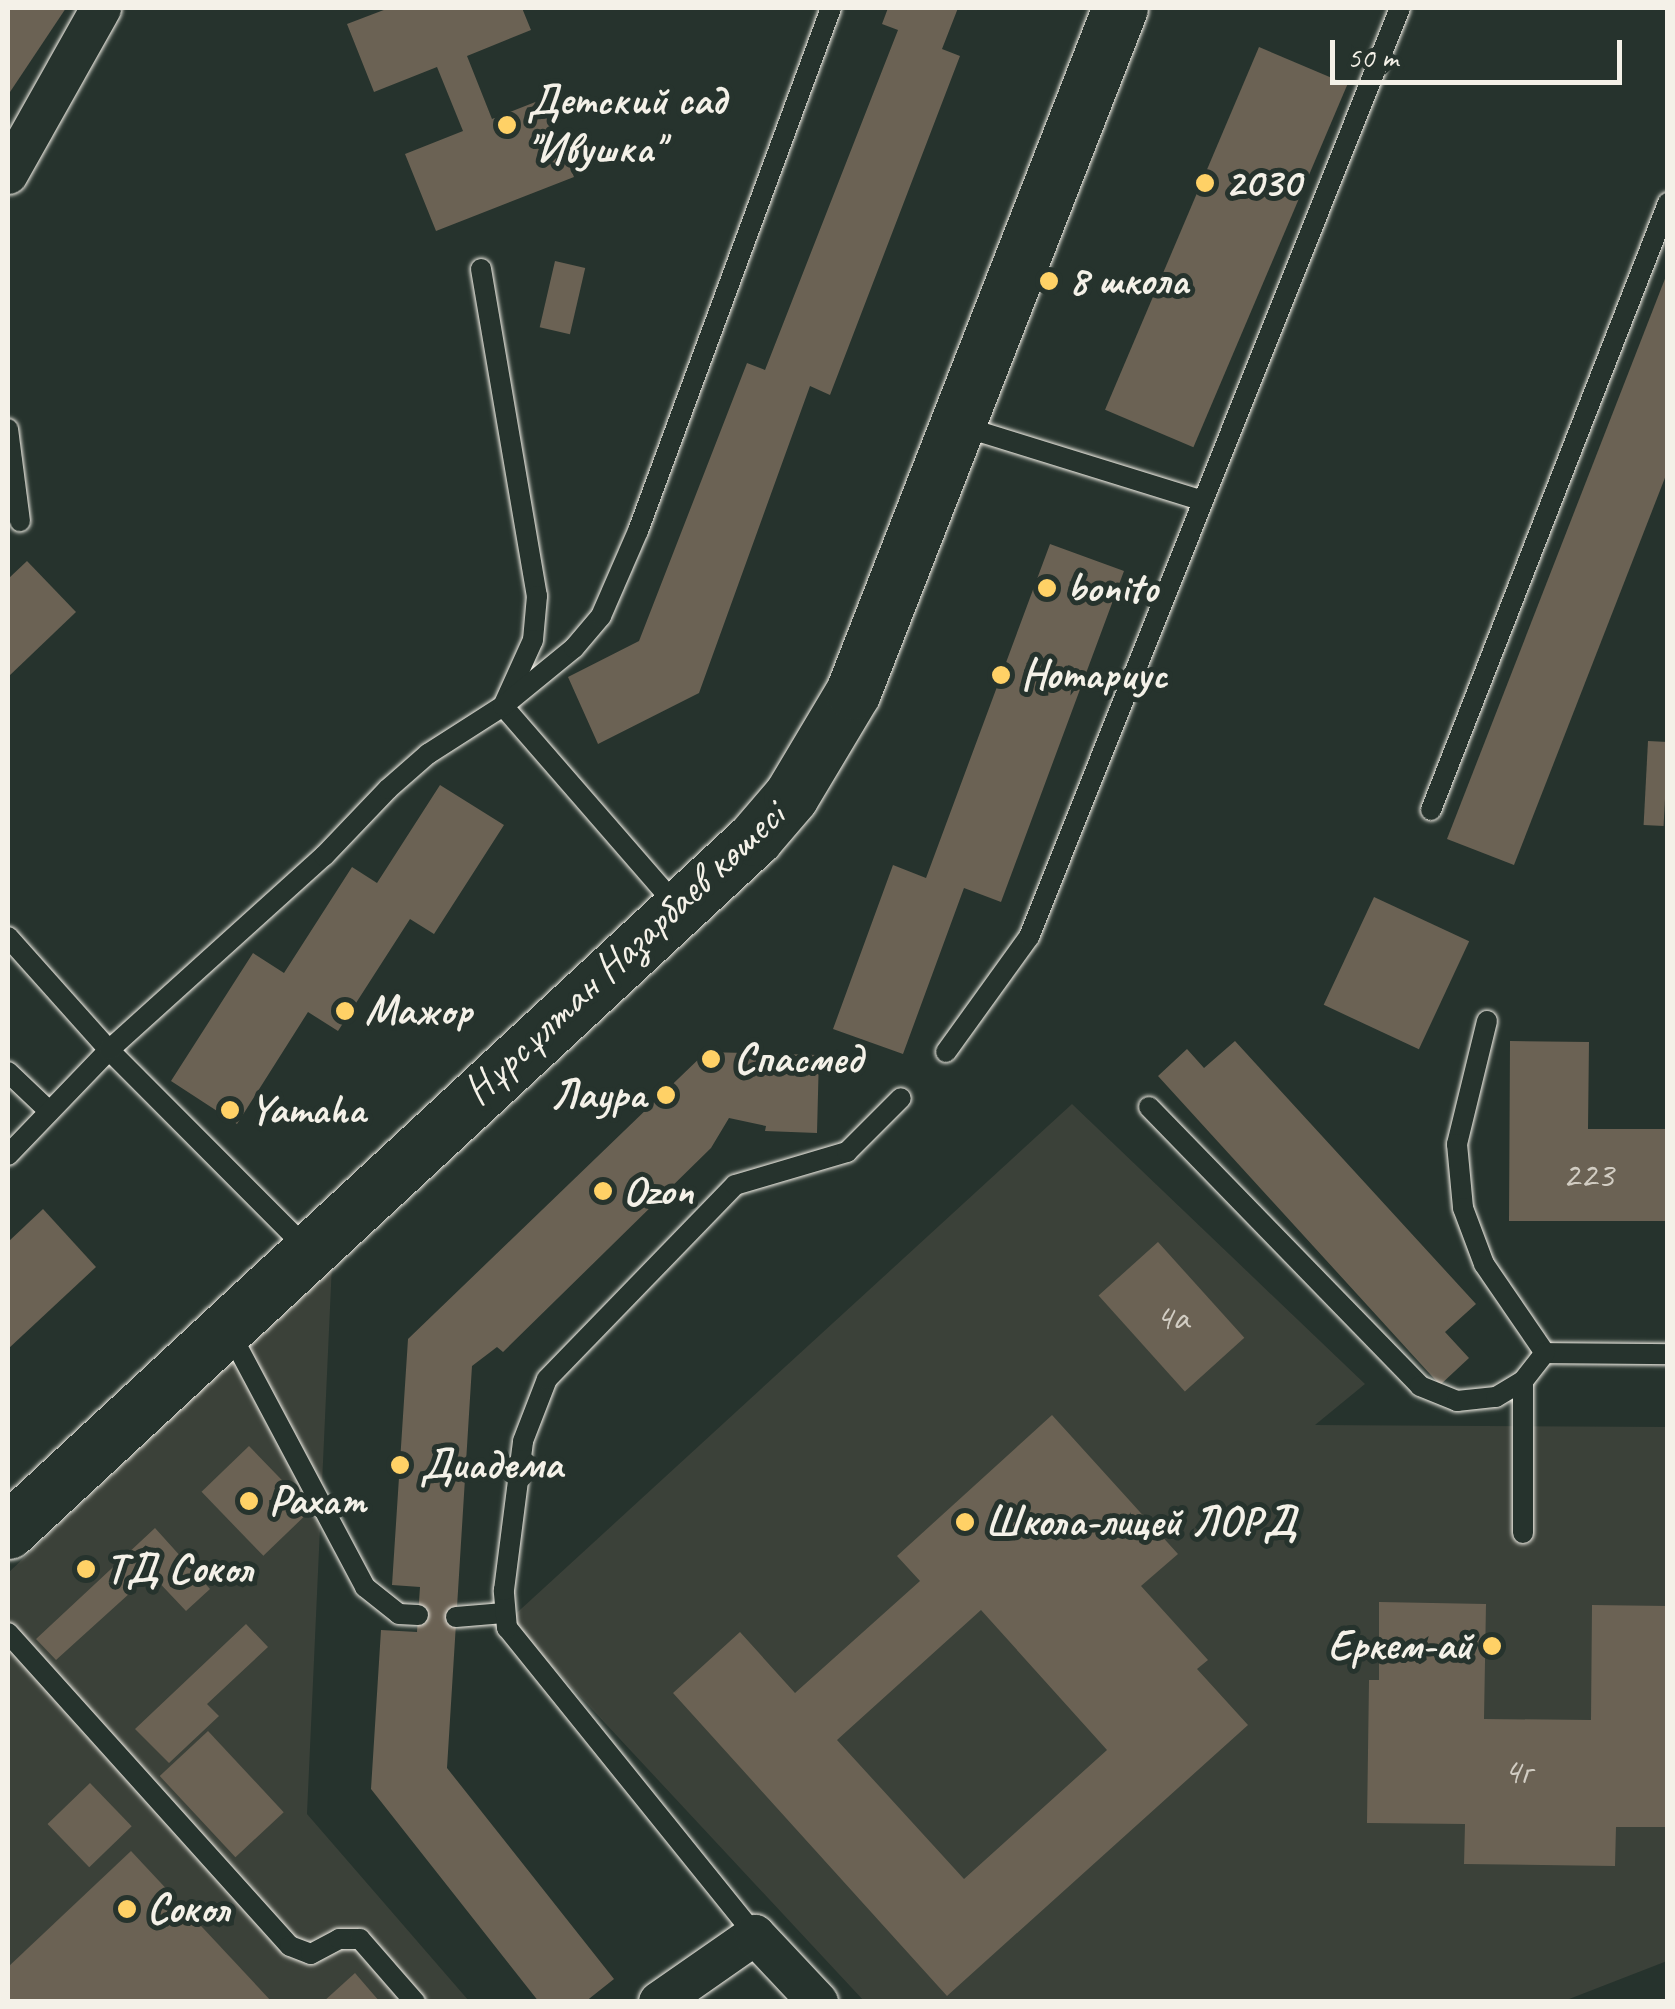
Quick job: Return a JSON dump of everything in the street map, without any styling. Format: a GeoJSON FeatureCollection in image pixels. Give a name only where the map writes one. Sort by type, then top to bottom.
{"type":"FeatureCollection","features":[{"type":"Feature","properties":{"kind":"main road","name":"Нұрсұлтан Назарбаев көшесі"},"geometry":{"type":"LineString","coordinates":[[8,1531],[226,1324],[771,822],[834,728],[958,425],[1120,8]]}},
{"type":"Feature","properties":{"kind":"street"},"geometry":{"type":"LineString","coordinates":[[8,174],[101,8]]}},
{"type":"Feature","properties":{"kind":"street"},"geometry":{"type":"LineString","coordinates":[[660,2002],[755,1935],[818,2002]]}},
{"type":"Feature","properties":{"kind":"lane"},"geometry":{"type":"LineString","coordinates":[[8,1155],[109,1050],[428,754],[503,706],[574,648],[601,616],[831,8]]}},
{"type":"Feature","properties":{"kind":"lane"},"geometry":{"type":"LineString","coordinates":[[946,1052],[1029,937],[1400,8]]}},
{"type":"Feature","properties":{"kind":"lane"},"geometry":{"type":"LineString","coordinates":[[1431,810],[1668,203]]}},
{"type":"Feature","properties":{"kind":"lane"},"geometry":{"type":"LineString","coordinates":[[481,269],[537,596],[532,640],[503,706]]}},
{"type":"Feature","properties":{"kind":"lane"},"geometry":{"type":"LineString","coordinates":[[958,425],[1203,500]]}},
{"type":"Feature","properties":{"kind":"lane"},"geometry":{"type":"LineString","coordinates":[[8,430],[20,521]]}},
{"type":"Feature","properties":{"kind":"lane"},"geometry":{"type":"LineString","coordinates":[[503,706],[678,908]]}},
{"type":"Feature","properties":{"kind":"lane"},"geometry":{"type":"LineString","coordinates":[[8,937],[109,1050],[308,1250]]}},
{"type":"Feature","properties":{"kind":"lane"},"geometry":{"type":"LineString","coordinates":[[1488,1021],[1457,1144],[1463,1208],[1484,1264],[1545,1352]]}},
{"type":"Feature","properties":{"kind":"lane"},"geometry":{"type":"LineString","coordinates":[[8,1072],[50,1111]]}},
{"type":"Feature","properties":{"kind":"lane"},"geometry":{"type":"LineString","coordinates":[[755,1935],[513,1641],[504,1613],[523,1441],[547,1378],[736,1185],[847,1152],[901,1098]]}},
{"type":"Feature","properties":{"kind":"lane"},"geometry":{"type":"LineString","coordinates":[[1149,1107],[1420,1386],[1469,1401],[1496,1397],[1523,1380],[1545,1352]]}},
{"type":"Feature","properties":{"kind":"lane"},"geometry":{"type":"LineString","coordinates":[[226,1324],[365,1588],[399,1614],[418,1615]]}},
{"type":"Feature","properties":{"kind":"lane"},"geometry":{"type":"LineString","coordinates":[[1545,1352],[1668,1354]]}},
{"type":"Feature","properties":{"kind":"lane"},"geometry":{"type":"LineString","coordinates":[[1523,1380],[1524,1533]]}},
{"type":"Feature","properties":{"kind":"lane"},"geometry":{"type":"LineString","coordinates":[[456,1617],[504,1613]]}},
{"type":"Feature","properties":{"kind":"lane"},"geometry":{"type":"LineString","coordinates":[[8,1634],[290,1946],[311,1954],[339,1939],[360,1939],[416,2002]]}},
{"type":"Feature","properties":{"kind":"shaded area","name":"Школа-лицей ЛОРД"},"geometry":{"type":"Polygon","coordinates":[[[1072,1104],[1365,1384],[1315,1425],[1667,1427],[1667,1961],[1564,2001],[864,2001],[509,1620],[1072,1104]]]}},
{"type":"Feature","properties":{"kind":"shaded area"},"geometry":{"type":"Polygon","coordinates":[[[332,1264],[307,1814],[469,2001],[8,2002],[8,1573],[332,1264]]]}},
{"type":"Feature","properties":{"kind":"building"},"geometry":{"type":"Polygon","coordinates":[[[8,8],[66,8],[8,95],[8,8]]]}},
{"type":"Feature","properties":{"kind":"building","name":"Детский сад \"Ивушка\""},"geometry":{"type":"Polygon","coordinates":[[[389,8],[522,8],[531,30],[467,56],[492,119],[543,99],[574,177],[436,231],[405,154],[463,131],[437,67],[374,92],[347,24],[389,8]]]}},
{"type":"Feature","properties":{"kind":"building"},"geometry":{"type":"Polygon","coordinates":[[[888,8],[958,8],[942,49],[960,56],[830,395],[810,386],[699,693],[598,744],[568,677],[639,641],[747,363],[765,370],[898,30],[882,24],[888,8]]]}},
{"type":"Feature","properties":{"kind":"building"},"geometry":{"type":"Polygon","coordinates":[[[1259,47],[1347,85],[1193,447],[1105,410],[1259,47]]]}},
{"type":"Feature","properties":{"kind":"building"},"geometry":{"type":"Polygon","coordinates":[[[555,261],[585,268],[570,334],[540,327],[555,261]]]}},
{"type":"Feature","properties":{"kind":"building"},"geometry":{"type":"Polygon","coordinates":[[[1668,271],[1668,470],[1514,865],[1447,839],[1668,271]]]}},
{"type":"Feature","properties":{"kind":"building"},"geometry":{"type":"Polygon","coordinates":[[[1050,544],[1124,571],[1001,902],[964,888],[903,1054],[833,1029],[893,865],[926,878],[1050,544]]]}},
{"type":"Feature","properties":{"kind":"building"},"geometry":{"type":"Polygon","coordinates":[[[27,561],[76,612],[8,677],[8,579],[27,561]]]}},
{"type":"Feature","properties":{"kind":"building"},"geometry":{"type":"Polygon","coordinates":[[[1648,741],[1668,742],[1664,826],[1644,825],[1648,741]]]}},
{"type":"Feature","properties":{"kind":"building"},"geometry":{"type":"Polygon","coordinates":[[[440,785],[504,825],[434,934],[410,919],[338,1031],[308,1012],[237,1124],[171,1081],[253,953],[284,973],[352,867],[377,883],[440,785]]]}},
{"type":"Feature","properties":{"kind":"building"},"geometry":{"type":"Polygon","coordinates":[[[1374,897],[1469,941],[1419,1049],[1324,1005],[1374,897]]]}},
{"type":"Feature","properties":{"kind":"building"},"geometry":{"type":"Polygon","coordinates":[[[1235,1041],[1476,1304],[1445,1332],[1469,1358],[1440,1385],[1158,1076],[1187,1049],[1204,1068],[1235,1041]]]}},
{"type":"Feature","properties":{"kind":"building"},"geometry":{"type":"Polygon","coordinates":[[[1510,1041],[1589,1042],[1588,1129],[1668,1129],[1668,1221],[1509,1221],[1510,1041]]]}},
{"type":"Feature","properties":{"kind":"building"},"geometry":{"type":"Polygon","coordinates":[[[706,1052],[819,1055],[817,1133],[765,1131],[766,1126],[729,1118],[711,1148],[503,1352],[497,1347],[472,1366],[447,1768],[614,1979],[585,2002],[539,2002],[371,1789],[381,1630],[417,1632],[420,1587],[392,1585],[408,1339],[706,1052]]]}},
{"type":"Feature","properties":{"kind":"building"},"geometry":{"type":"Polygon","coordinates":[[[43,1209],[96,1267],[8,1349],[8,1242],[43,1209]]]}},
{"type":"Feature","properties":{"kind":"building"},"geometry":{"type":"Polygon","coordinates":[[[1158,1242],[1244,1338],[1185,1391],[1099,1296],[1158,1242]]]}},
{"type":"Feature","properties":{"kind":"building"},"geometry":{"type":"Polygon","coordinates":[[[1052,1415],[1178,1554],[1141,1586],[1208,1660],[1197,1669],[1248,1725],[947,1996],[673,1693],[740,1632],[795,1693],[920,1581],[897,1556],[1052,1415]],[[981,1610],[837,1740],[964,1879],[1107,1750],[981,1610]]]}},
{"type":"Feature","properties":{"kind":"building"},"geometry":{"type":"Polygon","coordinates":[[[249,1446],[311,1510],[263,1556],[202,1492],[249,1446]]]}},
{"type":"Feature","properties":{"kind":"building"},"geometry":{"type":"Polygon","coordinates":[[[155,1528],[210,1589],[186,1611],[151,1574],[56,1660],[36,1639],[155,1528]]]}},
{"type":"Feature","properties":{"kind":"building"},"geometry":{"type":"Polygon","coordinates":[[[1379,1602],[1486,1604],[1484,1719],[1591,1720],[1592,1605],[1668,1606],[1668,1827],[1616,1827],[1615,1866],[1464,1864],[1465,1824],[1367,1823],[1369,1680],[1379,1680],[1379,1602]]]}},
{"type":"Feature","properties":{"kind":"building"},"geometry":{"type":"Polygon","coordinates":[[[246,1624],[268,1647],[207,1704],[219,1716],[169,1763],[135,1729],[246,1624]]]}},
{"type":"Feature","properties":{"kind":"building"},"geometry":{"type":"Polygon","coordinates":[[[208,1731],[284,1812],[235,1857],[160,1776],[208,1731]]]}},
{"type":"Feature","properties":{"kind":"building"},"geometry":{"type":"Polygon","coordinates":[[[90,1783],[132,1826],[89,1867],[48,1824],[90,1783]]]}},
{"type":"Feature","properties":{"kind":"building","name":"Сокол"},"geometry":{"type":"Polygon","coordinates":[[[131,1851],[272,2002],[8,2002],[8,1967],[131,1851]]]}},
{"type":"Feature","properties":{"kind":"building"},"geometry":{"type":"Polygon","coordinates":[[[355,1973],[380,2002],[323,2002],[355,1973]]]}},
{"type":"Feature","properties":{"kind":"place","name":"Детский сад \"Ивушка\""},"geometry":{"type":"Point","coordinates":[507,125]}},
{"type":"Feature","properties":{"kind":"place","name":"2030"},"geometry":{"type":"Point","coordinates":[1205,183]}},
{"type":"Feature","properties":{"kind":"place","name":"8 школа"},"geometry":{"type":"Point","coordinates":[1049,281]}},
{"type":"Feature","properties":{"kind":"place","name":"bonito"},"geometry":{"type":"Point","coordinates":[1047,588]}},
{"type":"Feature","properties":{"kind":"place","name":"Нотариус"},"geometry":{"type":"Point","coordinates":[1001,675]}},
{"type":"Feature","properties":{"kind":"place","name":"Мажор"},"geometry":{"type":"Point","coordinates":[345,1011]}},
{"type":"Feature","properties":{"kind":"place","name":"Спасмед"},"geometry":{"type":"Point","coordinates":[711,1059]}},
{"type":"Feature","properties":{"kind":"place","name":"Лаура"},"geometry":{"type":"Point","coordinates":[666,1095]}},
{"type":"Feature","properties":{"kind":"place","name":"Yamaha"},"geometry":{"type":"Point","coordinates":[230,1110]}},
{"type":"Feature","properties":{"kind":"place","name":"Ozon"},"geometry":{"type":"Point","coordinates":[603,1191]}},
{"type":"Feature","properties":{"kind":"place","name":"Диадема"},"geometry":{"type":"Point","coordinates":[400,1465]}},
{"type":"Feature","properties":{"kind":"place","name":"Рахат"},"geometry":{"type":"Point","coordinates":[249,1501]}},
{"type":"Feature","properties":{"kind":"place","name":"Школа-лицей ЛОРД"},"geometry":{"type":"Point","coordinates":[965,1522]}},
{"type":"Feature","properties":{"kind":"place","name":"ТД Сокол"},"geometry":{"type":"Point","coordinates":[86,1569]}},
{"type":"Feature","properties":{"kind":"place","name":"Еркем-ай"},"geometry":{"type":"Point","coordinates":[1492,1646]}},
{"type":"Feature","properties":{"kind":"place","name":"Сокол"},"geometry":{"type":"Point","coordinates":[127,1909]}}]}
